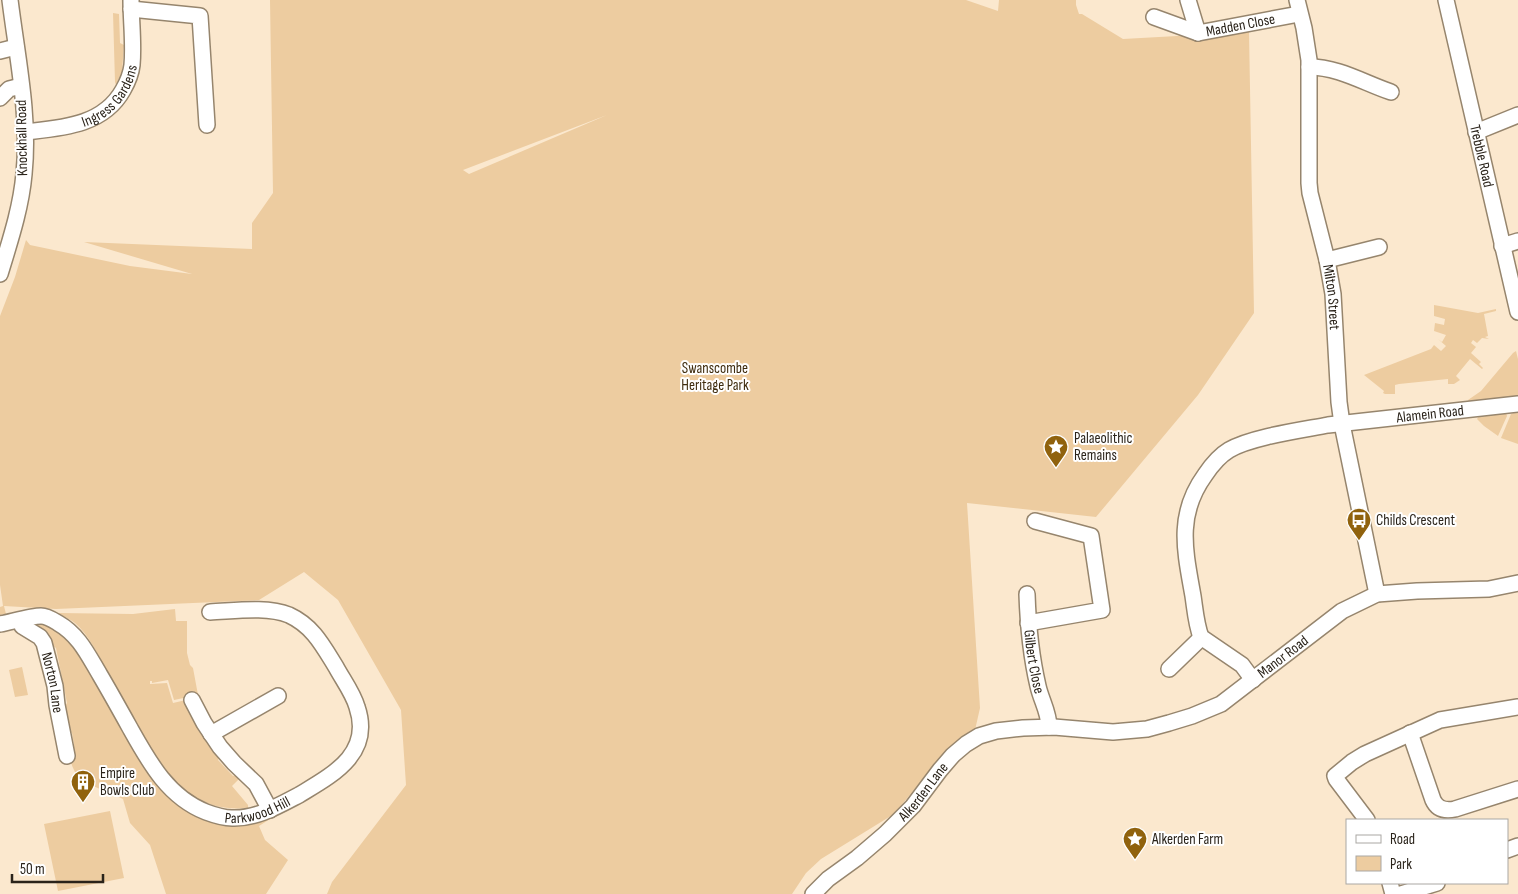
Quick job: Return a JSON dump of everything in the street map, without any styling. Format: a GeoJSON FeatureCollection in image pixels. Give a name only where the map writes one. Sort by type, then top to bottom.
{"type":"FeatureCollection","features":[{"type":"Feature","properties":{"kind":"street","name":"Knockhall Road"},"geometry":{"type":"LineString","coordinates":[[0,274],[13,230],[22,189],[25,164],[25,132],[21,86],[10,0]]}},
{"type":"Feature","properties":{"kind":"street"},"geometry":{"type":"LineString","coordinates":[[1188,0],[1198,33]]}},
{"type":"Feature","properties":{"kind":"street","name":"Trebble Road"},"geometry":{"type":"LineString","coordinates":[[1446,0],[1518,312]]}},
{"type":"Feature","properties":{"kind":"street","name":"Ingress Gardens"},"geometry":{"type":"LineString","coordinates":[[25,132],[80,124],[98,116],[114,103],[127,81],[132,66],[131,4],[200,16],[207,124]]}},
{"type":"Feature","properties":{"kind":"street","name":"Madden Close"},"geometry":{"type":"LineString","coordinates":[[1154,17],[1198,33],[1298,7]]}},
{"type":"Feature","properties":{"kind":"street","name":"Milton Street"},"geometry":{"type":"LineString","coordinates":[[1298,7],[1306,41],[1309,67],[1309,183],[1327,260],[1334,307],[1342,424],[1377,594]]}},
{"type":"Feature","properties":{"kind":"street"},"geometry":{"type":"LineString","coordinates":[[0,51],[16,47]]}},
{"type":"Feature","properties":{"kind":"street"},"geometry":{"type":"LineString","coordinates":[[1309,67],[1320,67],[1337,71],[1391,92]]}},
{"type":"Feature","properties":{"kind":"street"},"geometry":{"type":"LineString","coordinates":[[0,98],[9,89],[21,86]]}},
{"type":"Feature","properties":{"kind":"street"},"geometry":{"type":"LineString","coordinates":[[1476,132],[1518,115]]}},
{"type":"Feature","properties":{"kind":"street"},"geometry":{"type":"LineString","coordinates":[[1502,246],[1518,241]]}},
{"type":"Feature","properties":{"kind":"street"},"geometry":{"type":"LineString","coordinates":[[1327,260],[1379,247]]}},
{"type":"Feature","properties":{"kind":"street","name":"Alamein Road"},"geometry":{"type":"LineString","coordinates":[[1342,424],[1518,404]]}},
{"type":"Feature","properties":{"kind":"street"},"geometry":{"type":"LineString","coordinates":[[1253,680],[1242,665],[1201,638],[1184,539],[1188,509],[1201,480],[1228,451],[1238,446],[1271,437],[1342,424]]}},
{"type":"Feature","properties":{"kind":"street"},"geometry":{"type":"LineString","coordinates":[[1028,623],[1102,610],[1091,536],[1035,521]]}},
{"type":"Feature","properties":{"kind":"street","name":"Manor Road"},"geometry":{"type":"LineString","coordinates":[[1049,727],[1113,732],[1154,727],[1184,719],[1218,706],[1344,610],[1377,594],[1417,590],[1482,589],[1518,583]]}},
{"type":"Feature","properties":{"kind":"street","name":"Gilbert Close"},"geometry":{"type":"LineString","coordinates":[[1027,594],[1028,623],[1036,675],[1049,727]]}},
{"type":"Feature","properties":{"kind":"street","name":"Parkwood Hill"},"geometry":{"type":"LineString","coordinates":[[0,624],[42,616],[61,624],[74,634],[90,657],[150,762],[166,785],[183,800],[209,813],[232,818],[248,817],[270,810],[331,776],[348,761],[356,746],[359,735],[360,720],[358,707],[322,644],[303,623],[286,614],[272,611],[210,612]]}},
{"type":"Feature","properties":{"kind":"street","name":"Norton Lane"},"geometry":{"type":"LineString","coordinates":[[21,620],[23,626],[42,639],[44,643],[55,686],[57,705],[68,756]]}},
{"type":"Feature","properties":{"kind":"street"},"geometry":{"type":"LineString","coordinates":[[1169,669],[1201,638]]}},
{"type":"Feature","properties":{"kind":"street"},"geometry":{"type":"LineString","coordinates":[[211,734],[278,696]]}},
{"type":"Feature","properties":{"kind":"street"},"geometry":{"type":"LineString","coordinates":[[192,700],[211,734],[234,763],[254,782],[263,794],[270,810]]}},
{"type":"Feature","properties":{"kind":"street"},"geometry":{"type":"LineString","coordinates":[[1366,819],[1335,776],[1352,762],[1365,754],[1445,718],[1518,707]]}},
{"type":"Feature","properties":{"kind":"street","name":"Alkerden Lane"},"geometry":{"type":"LineString","coordinates":[[813,894],[828,878],[862,854],[897,823],[918,800],[943,766],[966,744],[979,736],[992,732],[1018,728],[1049,727]]}},
{"type":"Feature","properties":{"kind":"street"},"geometry":{"type":"LineString","coordinates":[[1410,733],[1433,800],[1439,808],[1455,809],[1518,789]]}},
{"type":"Feature","properties":{"kind":"street"},"geometry":{"type":"LineString","coordinates":[[1401,894],[1434,884]]}},
{"type":"Feature","properties":{"kind":"green space","name":"Swanscombe Heritage Park"},"geometry":{"type":"Polygon","coordinates":[[[270,0],[966,0],[998,11],[999,0],[1076,0],[1079,14],[1123,39],[1249,32],[1254,313],[1198,395],[1096,517],[967,503],[980,708],[975,730],[929,772],[894,814],[821,859],[806,873],[792,894],[327,894],[332,882],[406,785],[401,710],[338,600],[304,572],[259,600],[56,609],[4,606],[6,614],[0,615],[0,607],[3,606],[0,585],[0,316],[15,277],[26,240],[30,245],[130,266],[192,274],[84,242],[252,249],[252,223],[273,193],[270,0]],[[607,115],[463,170],[469,174],[607,115]]]}},
{"type":"Feature","properties":{"kind":"green space"},"geometry":{"type":"Polygon","coordinates":[[[113,13],[119,14],[120,43],[124,45],[122,71],[116,85],[115,82],[113,13]]]}},
{"type":"Feature","properties":{"kind":"green space"},"geometry":{"type":"Polygon","coordinates":[[[1434,305],[1478,313],[1496,309],[1496,311],[1484,314],[1488,336],[1485,337],[1489,339],[1482,338],[1477,343],[1473,340],[1471,343],[1476,347],[1471,353],[1481,362],[1479,364],[1483,368],[1470,359],[1456,376],[1460,380],[1454,384],[1448,384],[1448,379],[1399,384],[1395,385],[1395,394],[1383,393],[1384,391],[1364,375],[1431,349],[1434,345],[1441,351],[1446,346],[1438,339],[1442,342],[1446,335],[1434,331],[1435,323],[1444,325],[1445,319],[1434,316],[1434,305]]]}},
{"type":"Feature","properties":{"kind":"green space"},"geometry":{"type":"Polygon","coordinates":[[[1516,351],[1518,359],[1518,397],[1469,402],[1468,400],[1481,391],[1516,351]]]}},
{"type":"Feature","properties":{"kind":"green space"},"geometry":{"type":"Polygon","coordinates":[[[1518,411],[1518,444],[1501,438],[1511,414],[1518,411]]]}},
{"type":"Feature","properties":{"kind":"green space"},"geometry":{"type":"Polygon","coordinates":[[[1506,413],[1507,416],[1498,436],[1477,419],[1479,416],[1506,413]]]}},
{"type":"Feature","properties":{"kind":"green space"},"geometry":{"type":"Polygon","coordinates":[[[175,609],[176,621],[187,621],[187,653],[190,665],[193,668],[198,695],[174,700],[168,680],[152,683],[150,681],[150,684],[167,683],[173,703],[186,700],[220,755],[218,760],[233,776],[236,775],[239,779],[232,786],[248,805],[248,808],[228,808],[210,804],[182,788],[150,747],[88,638],[80,627],[58,613],[133,614],[175,609]]]}},
{"type":"Feature","properties":{"kind":"green space"},"geometry":{"type":"Polygon","coordinates":[[[40,621],[69,634],[184,806],[270,819],[259,826],[265,840],[288,860],[266,894],[166,894],[150,845],[130,823],[123,799],[84,782],[81,778],[78,778],[74,770],[70,753],[74,745],[72,733],[67,729],[63,709],[67,703],[56,648],[33,628],[34,624],[40,621]]]}},
{"type":"Feature","properties":{"kind":"green space"},"geometry":{"type":"Polygon","coordinates":[[[22,667],[28,695],[15,697],[9,670],[22,667]]]}},
{"type":"Feature","properties":{"kind":"green space"},"geometry":{"type":"Polygon","coordinates":[[[110,811],[124,878],[58,891],[44,824],[110,811]]]}},
{"type":"Feature","properties":{"kind":"place","name":"Palaeolithic Remains"},"geometry":{"type":"Point","coordinates":[1056,468]}},
{"type":"Feature","properties":{"kind":"place","name":"Childs Crescent"},"geometry":{"type":"Point","coordinates":[1359,541]}},
{"type":"Feature","properties":{"kind":"place","name":"Empire Bowls Club"},"geometry":{"type":"Point","coordinates":[83,803]}},
{"type":"Feature","properties":{"kind":"place","name":"Alkerden Farm"},"geometry":{"type":"Point","coordinates":[1135,860]}}]}
